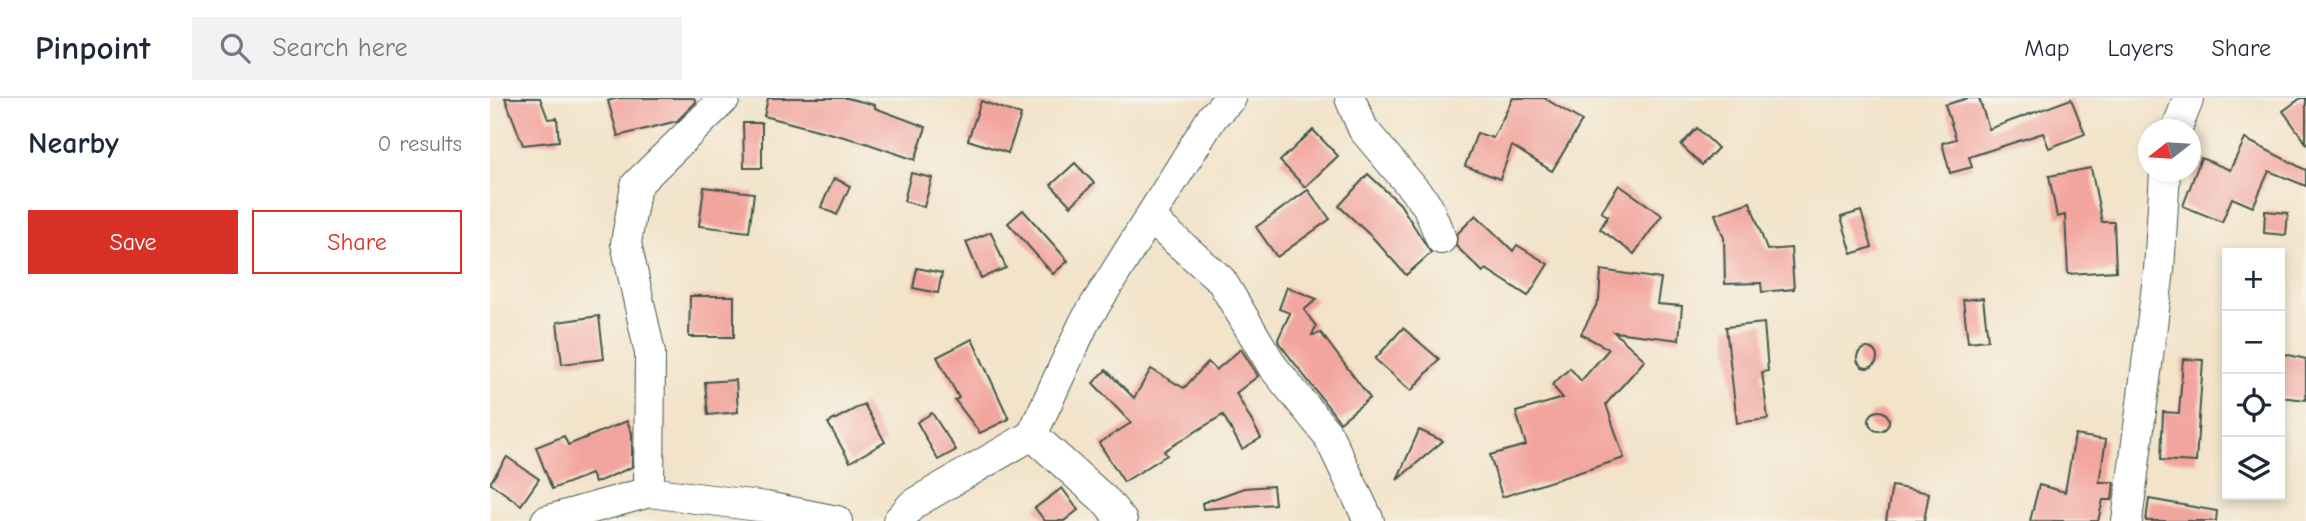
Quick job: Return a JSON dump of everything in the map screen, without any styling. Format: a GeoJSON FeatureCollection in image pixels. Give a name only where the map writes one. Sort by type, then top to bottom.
{"type":"FeatureCollection","features":[{"type":"Feature","properties":{"kind":"street"},"geometry":{"type":"LineString","coordinates":[[649,492],[650,353],[626,243],[636,185],[726,98]]}},
{"type":"Feature","properties":{"kind":"street"},"geometry":{"type":"LineString","coordinates":[[898,521],[913,504],[1032,435],[1084,323],[1213,116],[1231,98]]}},
{"type":"Feature","properties":{"kind":"street"},"geometry":{"type":"LineString","coordinates":[[1350,98],[1363,129],[1427,205],[1441,239]]}},
{"type":"Feature","properties":{"kind":"street"},"geometry":{"type":"LineString","coordinates":[[2180,119],[2189,98]]}},
{"type":"Feature","properties":{"kind":"street"},"geometry":{"type":"LineString","coordinates":[[2127,521],[2159,270],[2164,182]]}},
{"type":"Feature","properties":{"kind":"street"},"geometry":{"type":"LineString","coordinates":[[1150,218],[1221,280],[1273,367],[1328,435],[1369,521]]}},
{"type":"Feature","properties":{"kind":"street"},"geometry":{"type":"LineString","coordinates":[[1032,435],[1108,503],[1122,521]]}},
{"type":"Feature","properties":{"kind":"street"},"geometry":{"type":"LineString","coordinates":[[546,521],[649,492],[766,507],[837,521]]}},
{"type":"Feature","properties":{"kind":"building"},"geometry":{"type":"Polygon","coordinates":[[[505,98],[540,98],[548,119],[557,118],[559,141],[523,145],[505,98]]]}},
{"type":"Feature","properties":{"kind":"building"},"geometry":{"type":"Polygon","coordinates":[[[618,98],[694,98],[696,102],[677,121],[618,136],[608,101],[618,98]]]}},
{"type":"Feature","properties":{"kind":"building"},"geometry":{"type":"Polygon","coordinates":[[[768,98],[847,98],[875,105],[875,108],[926,127],[915,160],[863,142],[764,116],[768,98]]]}},
{"type":"Feature","properties":{"kind":"building"},"geometry":{"type":"Polygon","coordinates":[[[1513,98],[1544,98],[1582,121],[1552,171],[1512,146],[1500,179],[1465,166],[1477,133],[1493,138],[1513,98]]]}},
{"type":"Feature","properties":{"kind":"building"},"geometry":{"type":"Polygon","coordinates":[[[1968,98],[1979,98],[1989,129],[2071,99],[2085,134],[2049,148],[2043,133],[1969,157],[1972,167],[1950,173],[1942,143],[1956,139],[1945,105],[1968,98]]]}},
{"type":"Feature","properties":{"kind":"building"},"geometry":{"type":"Polygon","coordinates":[[[2301,98],[2306,98],[2306,143],[2283,111],[2301,98]]]}},
{"type":"Feature","properties":{"kind":"building"},"geometry":{"type":"Polygon","coordinates":[[[981,101],[1021,115],[1008,153],[968,140],[981,101]]]}},
{"type":"Feature","properties":{"kind":"building"},"geometry":{"type":"Polygon","coordinates":[[[743,123],[762,123],[762,168],[744,168],[743,123]]]}},
{"type":"Feature","properties":{"kind":"building"},"geometry":{"type":"Polygon","coordinates":[[[1697,128],[1718,148],[1702,165],[1681,145],[1697,128]]]}},
{"type":"Feature","properties":{"kind":"building"},"geometry":{"type":"Polygon","coordinates":[[[1313,130],[1338,156],[1305,187],[1280,161],[1313,130]]]}},
{"type":"Feature","properties":{"kind":"building"},"geometry":{"type":"Polygon","coordinates":[[[2245,139],[2306,170],[2306,186],[2269,171],[2253,207],[2232,198],[2222,222],[2183,206],[2192,182],[2201,182],[2201,158],[2230,170],[2245,139]]]}},
{"type":"Feature","properties":{"kind":"building"},"geometry":{"type":"Polygon","coordinates":[[[1075,163],[1094,183],[1071,206],[1051,185],[1075,163]]]}},
{"type":"Feature","properties":{"kind":"building"},"geometry":{"type":"Polygon","coordinates":[[[2091,168],[2102,222],[2114,222],[2116,271],[2068,274],[2065,215],[2057,217],[2049,176],[2091,168]]]}},
{"type":"Feature","properties":{"kind":"building"},"geometry":{"type":"Polygon","coordinates":[[[911,173],[932,178],[924,207],[904,201],[911,173]]]}},
{"type":"Feature","properties":{"kind":"building"},"geometry":{"type":"Polygon","coordinates":[[[1368,174],[1400,204],[1431,253],[1406,275],[1374,239],[1339,206],[1368,174]]]}},
{"type":"Feature","properties":{"kind":"building"},"geometry":{"type":"Polygon","coordinates":[[[834,178],[850,186],[837,215],[821,207],[834,178]]]}},
{"type":"Feature","properties":{"kind":"building"},"geometry":{"type":"Polygon","coordinates":[[[1619,185],[1662,215],[1634,254],[1600,229],[1608,216],[1601,212],[1619,185]]]}},
{"type":"Feature","properties":{"kind":"building"},"geometry":{"type":"Polygon","coordinates":[[[704,187],[754,193],[749,232],[699,226],[704,187]]]}},
{"type":"Feature","properties":{"kind":"building"},"geometry":{"type":"Polygon","coordinates":[[[1308,190],[1330,219],[1277,257],[1256,227],[1308,190]]]}},
{"type":"Feature","properties":{"kind":"building"},"geometry":{"type":"Polygon","coordinates":[[[1750,202],[1767,250],[1791,248],[1794,289],[1762,292],[1761,283],[1725,284],[1724,238],[1715,214],[1750,202]]]}},
{"type":"Feature","properties":{"kind":"building"},"geometry":{"type":"Polygon","coordinates":[[[1023,210],[1068,261],[1053,274],[1008,223],[1023,210]]]}},
{"type":"Feature","properties":{"kind":"building"},"geometry":{"type":"Polygon","coordinates":[[[1861,211],[1872,247],[1852,254],[1841,217],[1861,211]]]}},
{"type":"Feature","properties":{"kind":"building"},"geometry":{"type":"Polygon","coordinates":[[[2265,211],[2288,213],[2286,235],[2264,233],[2265,211]]]}},
{"type":"Feature","properties":{"kind":"building"},"geometry":{"type":"Polygon","coordinates":[[[1476,215],[1513,251],[1517,245],[1548,264],[1528,296],[1486,269],[1483,272],[1456,246],[1457,234],[1476,215]]]}},
{"type":"Feature","properties":{"kind":"building"},"geometry":{"type":"Polygon","coordinates":[[[991,232],[1006,268],[981,278],[966,242],[991,232]]]}},
{"type":"Feature","properties":{"kind":"building"},"geometry":{"type":"Polygon","coordinates":[[[917,268],[942,273],[938,293],[913,288],[917,268]]]}},
{"type":"Feature","properties":{"kind":"building"},"geometry":{"type":"Polygon","coordinates":[[[1601,270],[1661,279],[1657,304],[1682,306],[1679,340],[1614,332],[1645,360],[1606,404],[1624,458],[1502,497],[1490,455],[1526,445],[1516,412],[1563,398],[1552,385],[1570,368],[1581,381],[1609,349],[1581,334],[1599,300],[1601,270]]]}},
{"type":"Feature","properties":{"kind":"building"},"geometry":{"type":"Polygon","coordinates":[[[1287,287],[1317,299],[1304,310],[1316,326],[1312,335],[1321,333],[1370,398],[1340,422],[1279,343],[1278,339],[1290,313],[1279,309],[1287,287]]]}},
{"type":"Feature","properties":{"kind":"building"},"geometry":{"type":"Polygon","coordinates":[[[690,296],[734,296],[734,337],[689,337],[690,296]]]}},
{"type":"Feature","properties":{"kind":"building"},"geometry":{"type":"Polygon","coordinates":[[[1983,298],[1988,340],[1968,342],[1963,300],[1983,298]]]}},
{"type":"Feature","properties":{"kind":"building"},"geometry":{"type":"Polygon","coordinates":[[[599,316],[604,359],[562,364],[557,322],[599,316]]]}},
{"type":"Feature","properties":{"kind":"building"},"geometry":{"type":"Polygon","coordinates":[[[1764,323],[1768,371],[1762,372],[1768,419],[1737,423],[1726,327],[1764,323]]]}},
{"type":"Feature","properties":{"kind":"building"},"geometry":{"type":"Polygon","coordinates":[[[1403,328],[1439,359],[1411,391],[1375,359],[1403,328]]]}},
{"type":"Feature","properties":{"kind":"building"},"geometry":{"type":"Polygon","coordinates":[[[972,339],[1009,419],[980,433],[955,400],[959,398],[937,357],[972,339]]]}},
{"type":"Feature","properties":{"kind":"building"},"geometry":{"type":"Polygon","coordinates":[[[1867,348],[1874,351],[1877,358],[1874,365],[1867,368],[1860,365],[1857,358],[1860,351],[1867,348]]]}},
{"type":"Feature","properties":{"kind":"building"},"geometry":{"type":"Polygon","coordinates":[[[1241,349],[1258,376],[1236,393],[1261,438],[1242,449],[1223,415],[1164,451],[1167,455],[1124,482],[1099,443],[1131,423],[1093,383],[1106,370],[1134,398],[1151,369],[1184,388],[1208,362],[1216,370],[1241,349]]]}},
{"type":"Feature","properties":{"kind":"building"},"geometry":{"type":"Polygon","coordinates":[[[2285,354],[2306,359],[2306,400],[2285,398],[2285,354]]]}},
{"type":"Feature","properties":{"kind":"building"},"geometry":{"type":"Polygon","coordinates":[[[2183,359],[2203,360],[2196,462],[2161,460],[2163,412],[2179,413],[2183,359]]]}},
{"type":"Feature","properties":{"kind":"building"},"geometry":{"type":"Polygon","coordinates":[[[736,380],[738,412],[708,415],[705,382],[736,380]]]}},
{"type":"Feature","properties":{"kind":"building"},"geometry":{"type":"Polygon","coordinates":[[[864,404],[885,442],[850,462],[828,423],[864,404]]]}},
{"type":"Feature","properties":{"kind":"building"},"geometry":{"type":"Polygon","coordinates":[[[1875,411],[1883,411],[1889,421],[1883,431],[1875,431],[1869,425],[1869,417],[1875,411]]]}},
{"type":"Feature","properties":{"kind":"building"},"geometry":{"type":"Polygon","coordinates":[[[932,413],[956,450],[938,460],[917,422],[932,413]]]}},
{"type":"Feature","properties":{"kind":"building"},"geometry":{"type":"Polygon","coordinates":[[[627,421],[632,433],[632,467],[595,483],[591,474],[552,489],[536,447],[564,436],[568,445],[627,421]]]}},
{"type":"Feature","properties":{"kind":"building"},"geometry":{"type":"Polygon","coordinates":[[[1419,430],[1443,441],[1397,480],[1419,430]]]}},
{"type":"Feature","properties":{"kind":"building"},"geometry":{"type":"Polygon","coordinates":[[[2075,435],[2106,440],[2099,482],[2114,482],[2112,500],[2103,500],[2098,521],[2030,521],[2039,485],[2065,492],[2075,435]]]}},
{"type":"Feature","properties":{"kind":"building"},"geometry":{"type":"Polygon","coordinates":[[[507,457],[539,479],[521,505],[490,483],[507,457]]]}},
{"type":"Feature","properties":{"kind":"building"},"geometry":{"type":"Polygon","coordinates":[[[1273,486],[1275,504],[1203,509],[1202,503],[1244,488],[1273,486]]]}},
{"type":"Feature","properties":{"kind":"building"},"geometry":{"type":"Polygon","coordinates":[[[1892,486],[1929,493],[1924,521],[1886,521],[1892,486]]]}},
{"type":"Feature","properties":{"kind":"building"},"geometry":{"type":"Polygon","coordinates":[[[1062,488],[1078,510],[1064,521],[1045,521],[1035,508],[1062,488]]]}},
{"type":"Feature","properties":{"kind":"building"},"geometry":{"type":"Polygon","coordinates":[[[2149,499],[2217,511],[2216,521],[2146,521],[2149,499]]]}}]}
